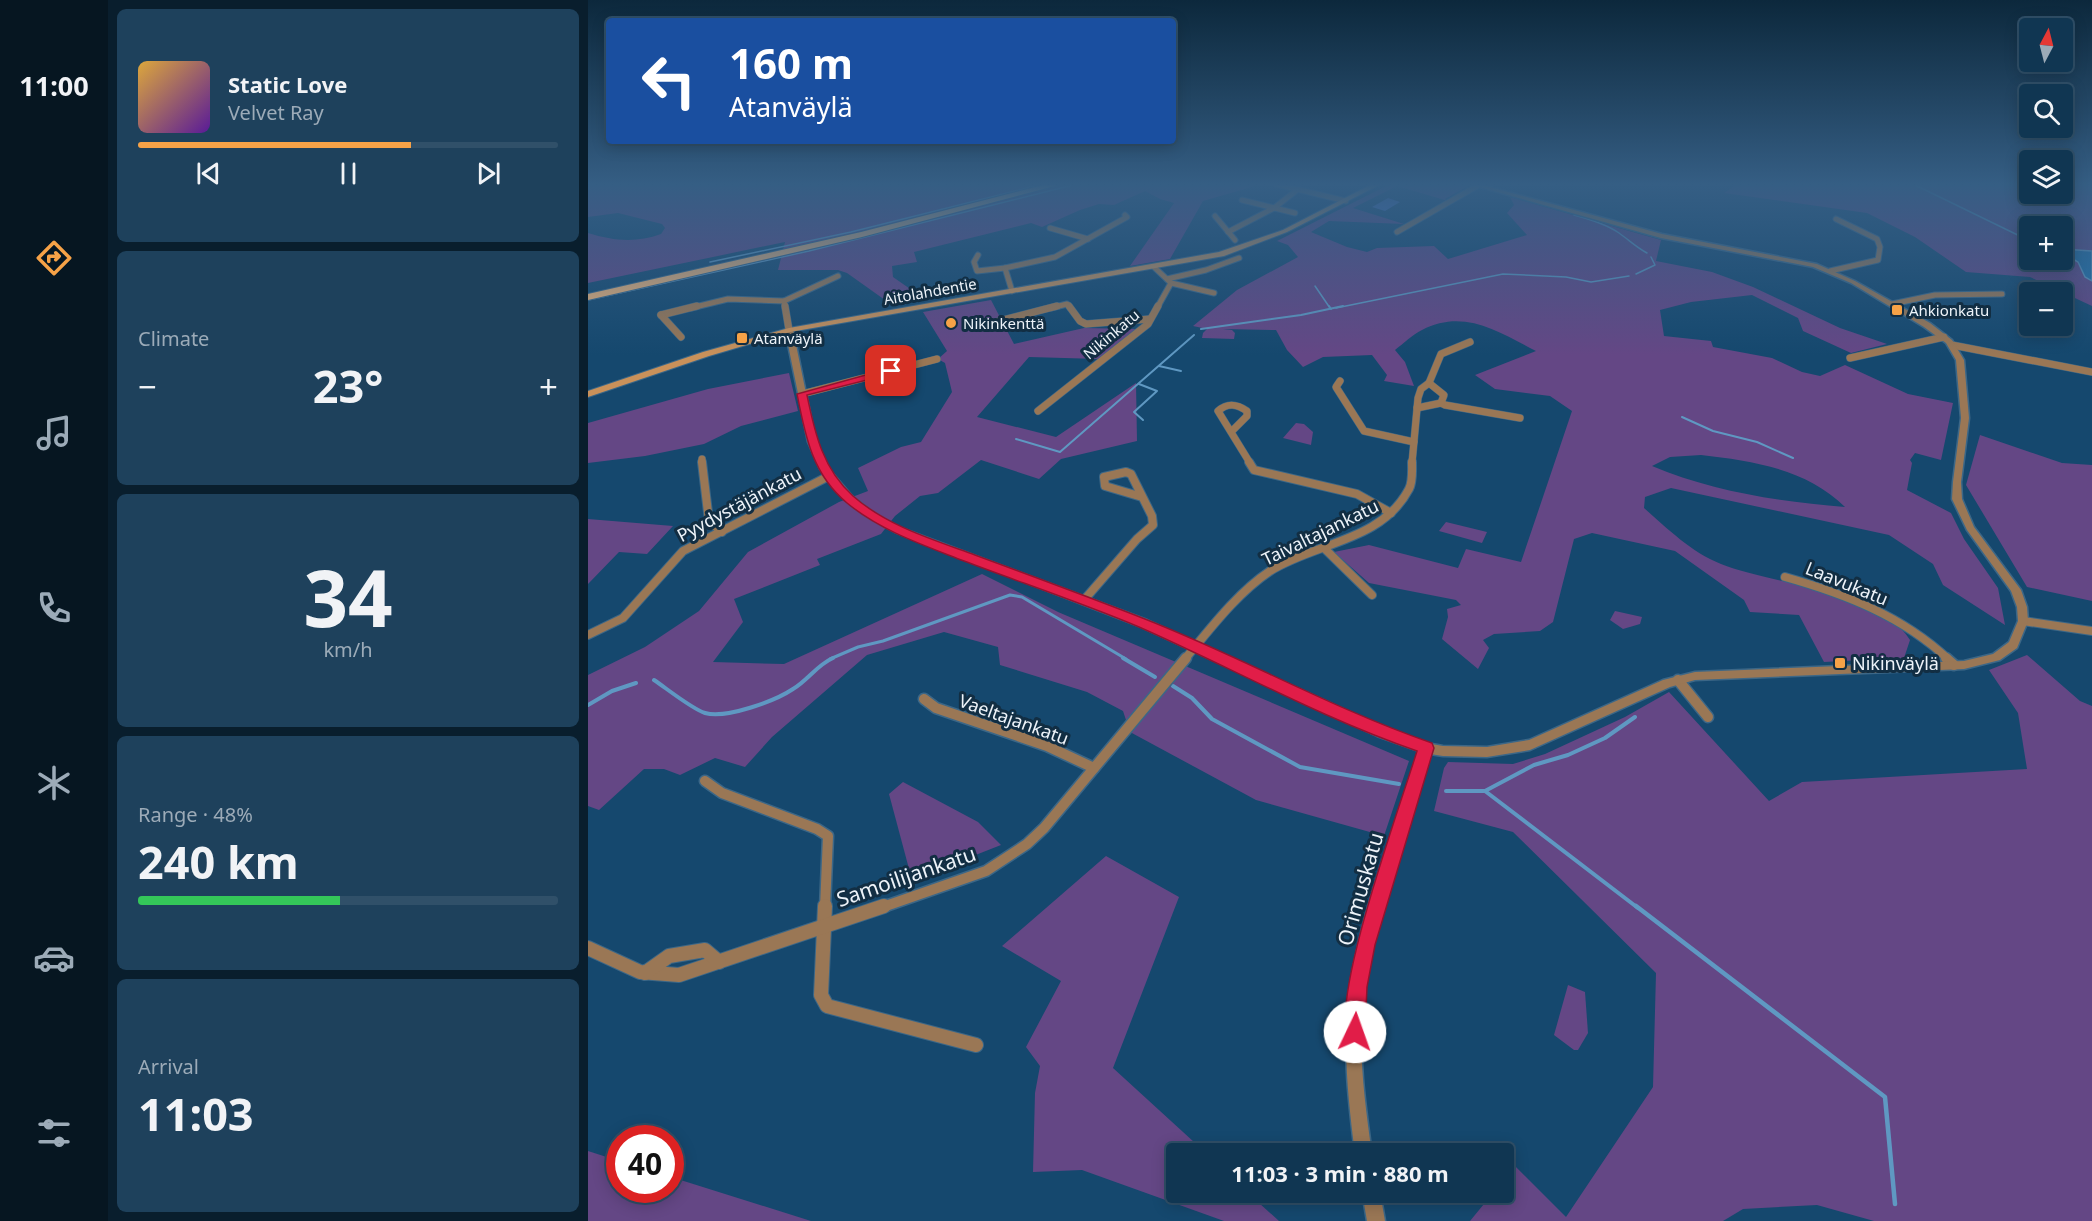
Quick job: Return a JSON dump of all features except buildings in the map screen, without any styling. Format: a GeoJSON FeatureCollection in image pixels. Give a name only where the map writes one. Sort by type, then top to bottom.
{"type":"FeatureCollection","features":[{"type":"Feature","properties":{"kind":"highway"},"geometry":{"type":"LineString","coordinates":[[588,295],[830,241]]}},
{"type":"Feature","properties":{"kind":"main road","name":"Aitolahdentie"},"geometry":{"type":"LineString","coordinates":[[588,394],[706,354],[789,330],[1209,257],[1262,241]]}},
{"type":"Feature","properties":{"kind":"street"},"geometry":{"type":"LineString","coordinates":[[978,255],[974,262],[977,271],[1055,257],[1084,241]]}},
{"type":"Feature","properties":{"kind":"street"},"geometry":{"type":"LineString","coordinates":[[784,301],[812,442],[829,476],[849,498],[872,516],[898,530],[1084,600],[1196,647],[1381,732],[1426,748],[1443,751],[1487,752],[1530,745],[1678,680],[1707,675],[1954,666],[1984,661],[2008,650],[2017,640],[2023,621],[2022,607],[2016,590],[1970,528],[1958,499],[1957,482],[1965,418],[1960,360],[1952,345],[1944,337],[1892,304],[1830,271],[1784,258],[1689,241]]}},
{"type":"Feature","properties":{"kind":"street"},"geometry":{"type":"LineString","coordinates":[[1830,271],[1878,260],[1880,255],[1878,241]]}},
{"type":"Feature","properties":{"kind":"street"},"geometry":{"type":"LineString","coordinates":[[1169,281],[1239,258]]}},
{"type":"Feature","properties":{"kind":"street"},"geometry":{"type":"LineString","coordinates":[[1005,267],[1012,291]]}},
{"type":"Feature","properties":{"kind":"street"},"geometry":{"type":"LineString","coordinates":[[1154,267],[1169,281],[1214,293]]}},
{"type":"Feature","properties":{"kind":"street"},"geometry":{"type":"LineString","coordinates":[[681,337],[661,315],[728,299],[784,301],[838,276]]}},
{"type":"Feature","properties":{"kind":"street","name":"Nikinkatu"},"geometry":{"type":"LineString","coordinates":[[1038,411],[1148,324],[1169,281]]}},
{"type":"Feature","properties":{"kind":"street"},"geometry":{"type":"LineString","coordinates":[[1892,304],[1935,295],[2002,294]]}},
{"type":"Feature","properties":{"kind":"street"},"geometry":{"type":"LineString","coordinates":[[999,321],[1067,304],[1079,320],[1086,324],[1150,319]]}},
{"type":"Feature","properties":{"kind":"street"},"geometry":{"type":"LineString","coordinates":[[1850,358],[1929,338],[1944,337]]}},
{"type":"Feature","properties":{"kind":"street","name":"Taivaltajankatu"},"geometry":{"type":"LineString","coordinates":[[1196,647],[1249,587],[1272,570],[1376,525],[1391,513],[1410,487],[1417,408],[1421,389],[1429,382],[1441,354],[1470,342]]}},
{"type":"Feature","properties":{"kind":"street"},"geometry":{"type":"LineString","coordinates":[[1952,345],[2092,372]]}},
{"type":"Feature","properties":{"kind":"street"},"geometry":{"type":"LineString","coordinates":[[802,394],[937,359]]}},
{"type":"Feature","properties":{"kind":"street"},"geometry":{"type":"LineString","coordinates":[[1340,381],[1336,387],[1364,431],[1414,442]]}},
{"type":"Feature","properties":{"kind":"street"},"geometry":{"type":"LineString","coordinates":[[1429,382],[1444,395],[1441,403]]}},
{"type":"Feature","properties":{"kind":"street"},"geometry":{"type":"LineString","coordinates":[[1417,408],[1441,403],[1502,417],[1520,418]]}},
{"type":"Feature","properties":{"kind":"street"},"geometry":{"type":"LineString","coordinates":[[1231,432],[1254,470],[1357,494],[1391,513]]}},
{"type":"Feature","properties":{"kind":"street"},"geometry":{"type":"LineString","coordinates":[[702,459],[709,521],[722,532]]}},
{"type":"Feature","properties":{"kind":"street"},"geometry":{"type":"LineString","coordinates":[[1084,600],[1137,539],[1153,525],[1142,498],[1131,474],[1126,472],[1106,475],[1102,480],[1105,486],[1142,498]]}},
{"type":"Feature","properties":{"kind":"street","name":"Pyydystäjänkatu"},"geometry":{"type":"LineString","coordinates":[[588,635],[623,618],[683,551],[829,476]]}},
{"type":"Feature","properties":{"kind":"street"},"geometry":{"type":"LineString","coordinates":[[1324,548],[1372,595]]}},
{"type":"Feature","properties":{"kind":"street","name":"Laavukatu"},"geometry":{"type":"LineString","coordinates":[[1785,577],[1830,590],[1883,613],[1921,638],[1954,666]]}},
{"type":"Feature","properties":{"kind":"street"},"geometry":{"type":"LineString","coordinates":[[2023,621],[2092,631]]}},
{"type":"Feature","properties":{"kind":"street","name":"Samoilijankatu"},"geometry":{"type":"LineString","coordinates":[[588,948],[633,970],[679,975],[986,871],[1012,854],[1044,828],[1196,647]]}},
{"type":"Feature","properties":{"kind":"street"},"geometry":{"type":"LineString","coordinates":[[1678,680],[1708,717]]}},
{"type":"Feature","properties":{"kind":"street","name":"Vaeltajankatu"},"geometry":{"type":"LineString","coordinates":[[924,699],[936,708],[1047,746],[1094,768]]}},
{"type":"Feature","properties":{"kind":"street","name":"Orimuskatu"},"geometry":{"type":"LineString","coordinates":[[1363,1143],[1354,1055],[1358,987],[1366,945],[1426,748]]}},
{"type":"Feature","properties":{"kind":"street"},"geometry":{"type":"LineString","coordinates":[[705,781],[722,793],[817,829],[828,836],[826,925],[821,995],[827,1006],[976,1045]]}},
{"type":"Feature","properties":{"kind":"street"},"geometry":{"type":"LineString","coordinates":[[645,972],[669,956],[705,950],[718,962]]}},
{"type":"Feature","properties":{"kind":"street"},"geometry":{"type":"LineString","coordinates":[[1373,1203],[1376,1221]]}},
{"type":"Feature","properties":{"kind":"shaded area"},"geometry":{"type":"Polygon","coordinates":[[[588,241],[958,241],[914,252],[917,262],[892,266],[893,277],[926,300],[892,305],[847,273],[838,270],[778,270],[785,242],[588,283],[588,241]]]}},
{"type":"Feature","properties":{"kind":"shaded area"},"geometry":{"type":"Polygon","coordinates":[[[1147,241],[1180,241],[1170,259],[1130,266],[1147,241]]]}},
{"type":"Feature","properties":{"kind":"shaded area"},"geometry":{"type":"Polygon","coordinates":[[[1277,241],[1333,241],[1367,252],[1377,248],[1434,246],[1448,259],[1507,241],[1661,241],[1656,261],[1712,272],[1753,287],[1840,328],[1887,344],[1851,353],[1803,331],[1798,318],[1752,295],[1691,302],[1660,310],[1664,336],[1711,341],[1713,347],[1772,358],[1802,372],[1820,376],[1845,365],[1908,394],[1953,403],[1941,460],[1915,453],[1910,460],[1912,463],[1907,490],[1951,513],[1964,539],[1998,588],[2005,625],[1943,585],[1933,564],[1889,535],[1671,488],[1645,497],[1644,508],[1690,547],[1721,564],[1851,600],[1876,611],[1896,624],[1910,640],[1904,658],[1824,662],[1799,615],[1750,612],[1744,600],[1675,551],[1592,533],[1574,539],[1553,622],[1540,631],[1494,634],[1483,640],[1489,648],[1478,669],[1442,639],[1448,617],[1447,609],[1461,605],[1456,600],[1369,583],[1334,552],[1369,545],[1458,568],[1466,549],[1521,562],[1572,411],[1550,396],[1495,389],[1475,375],[1536,351],[1495,330],[1467,322],[1452,321],[1437,324],[1418,332],[1395,350],[1405,362],[1414,386],[1384,381],[1387,375],[1372,355],[1323,357],[1303,367],[1287,350],[1276,330],[1223,329],[1232,330],[1235,333],[1234,339],[1202,338],[1207,329],[1193,326],[1237,290],[1298,257],[1288,245],[1277,241]],[[1701,455],[1670,457],[1652,466],[1722,489],[1796,502],[1845,507],[1830,494],[1796,475],[1759,464],[1701,455]]]}},
{"type":"Feature","properties":{"kind":"shaded area"},"geometry":{"type":"Polygon","coordinates":[[[1921,241],[2019,241],[2019,270],[2073,270],[2073,259],[2078,262],[2092,281],[2092,306],[2073,297],[2073,282],[2041,282],[2030,277],[1966,272],[1921,241]]]}},
{"type":"Feature","properties":{"kind":"shaded area"},"geometry":{"type":"Polygon","coordinates":[[[2073,241],[2092,241],[2092,251],[2073,250],[2073,241]]]}},
{"type":"Feature","properties":{"kind":"shaded area"},"geometry":{"type":"Polygon","coordinates":[[[991,300],[1014,344],[1084,328],[1137,329],[1099,359],[1029,357],[977,417],[1056,437],[1136,383],[1137,441],[1061,459],[1039,479],[981,460],[938,493],[920,496],[895,516],[881,534],[817,559],[820,565],[734,599],[743,622],[713,662],[784,664],[982,574],[1058,612],[1409,761],[1384,836],[1256,800],[1130,732],[1123,711],[1087,692],[1000,665],[998,647],[944,632],[867,655],[772,737],[745,767],[715,758],[680,775],[664,769],[644,769],[599,810],[588,806],[588,675],[645,647],[699,611],[748,552],[839,502],[868,491],[858,468],[901,447],[921,442],[952,392],[945,363],[938,359],[947,351],[923,312],[991,300]]]}},
{"type":"Feature","properties":{"kind":"shaded area"},"geometry":{"type":"Polygon","coordinates":[[[789,373],[798,411],[741,426],[704,444],[645,456],[588,463],[588,423],[708,389],[789,373]]]}},
{"type":"Feature","properties":{"kind":"shaded area"},"geometry":{"type":"Polygon","coordinates":[[[1296,423],[1304,424],[1313,432],[1311,445],[1283,438],[1296,423]]]}},
{"type":"Feature","properties":{"kind":"shaded area"},"geometry":{"type":"Polygon","coordinates":[[[1980,435],[2062,463],[2092,465],[2092,601],[2027,587],[1966,485],[1980,435]]]}},
{"type":"Feature","properties":{"kind":"shaded area"},"geometry":{"type":"Polygon","coordinates":[[[588,519],[673,526],[647,554],[619,552],[588,584],[588,519]]]}},
{"type":"Feature","properties":{"kind":"shaded area"},"geometry":{"type":"Polygon","coordinates":[[[1446,522],[1487,532],[1482,543],[1439,531],[1446,522]]]}},
{"type":"Feature","properties":{"kind":"shaded area"},"geometry":{"type":"Polygon","coordinates":[[[1615,611],[1642,617],[1640,624],[1623,629],[1610,620],[1615,611]]]}},
{"type":"Feature","properties":{"kind":"shaded area"},"geometry":{"type":"Polygon","coordinates":[[[2027,655],[2080,701],[2092,706],[2092,1221],[1874,1221],[1817,1205],[1743,1209],[1723,1221],[1470,1221],[1485,1203],[1514,1203],[1514,1165],[1566,1217],[1653,1087],[1656,973],[1513,832],[1434,811],[1444,768],[1448,762],[1513,764],[1545,754],[1625,717],[1669,692],[1769,801],[1802,782],[2027,769],[2018,713],[1989,670],[2027,655]]]}},
{"type":"Feature","properties":{"kind":"shaded area"},"geometry":{"type":"Polygon","coordinates":[[[903,782],[978,822],[1001,845],[912,880],[889,794],[903,782]]]}},
{"type":"Feature","properties":{"kind":"shaded area"},"geometry":{"type":"Polygon","coordinates":[[[1106,856],[1179,897],[1113,1068],[1195,1143],[1166,1143],[1166,1200],[1082,1170],[1033,1172],[1035,1093],[1040,1066],[1026,1047],[1061,981],[1002,946],[1106,856]]]}},
{"type":"Feature","properties":{"kind":"shaded area"},"geometry":{"type":"Polygon","coordinates":[[[1568,985],[1585,992],[1588,1033],[1578,1050],[1574,1050],[1554,1035],[1568,985]]]}},
{"type":"Feature","properties":{"kind":"shaded area"},"geometry":{"type":"Polygon","coordinates":[[[588,1151],[606,1157],[606,1203],[684,1203],[684,1181],[811,1221],[588,1221],[588,1151]]]}},
{"type":"Feature","properties":{"kind":"shaded area"},"geometry":{"type":"Polygon","coordinates":[[[1174,1203],[1259,1203],[1279,1221],[1224,1221],[1174,1203]]]}},
{"type":"Feature","properties":{"kind":"water"},"geometry":{"type":"Polygon","coordinates":[[[2073,250],[2092,251],[2092,281],[2085,277],[2078,262],[2073,259],[2073,250]]]}},
{"type":"Feature","properties":{"kind":"waterway"},"geometry":{"type":"LineString","coordinates":[[710,262],[809,241]]}},
{"type":"Feature","properties":{"kind":"waterway"},"geometry":{"type":"LineString","coordinates":[[588,300],[849,241]]}},
{"type":"Feature","properties":{"kind":"waterway"},"geometry":{"type":"LineString","coordinates":[[1629,241],[1647,253]]}},
{"type":"Feature","properties":{"kind":"waterway"},"geometry":{"type":"LineString","coordinates":[[1636,274],[1655,265],[1651,257]]}},
{"type":"Feature","properties":{"kind":"waterway"},"geometry":{"type":"LineString","coordinates":[[1336,308],[1503,274],[1566,277],[1591,282],[1629,276]]}},
{"type":"Feature","properties":{"kind":"waterway"},"geometry":{"type":"LineString","coordinates":[[1315,286],[1330,308]]}},
{"type":"Feature","properties":{"kind":"waterway"},"geometry":{"type":"LineString","coordinates":[[1331,309],[1343,306]]}},
{"type":"Feature","properties":{"kind":"waterway"},"geometry":{"type":"LineString","coordinates":[[1201,329],[1331,309]]}},
{"type":"Feature","properties":{"kind":"waterway"},"geometry":{"type":"LineString","coordinates":[[1016,439],[1060,452],[1194,335]]}},
{"type":"Feature","properties":{"kind":"waterway"},"geometry":{"type":"LineString","coordinates":[[1159,366],[1181,371]]}},
{"type":"Feature","properties":{"kind":"waterway"},"geometry":{"type":"LineString","coordinates":[[1139,384],[1157,391],[1134,412],[1143,420]]}},
{"type":"Feature","properties":{"kind":"waterway"},"geometry":{"type":"LineString","coordinates":[[1682,417],[1713,431],[1757,442],[1793,458]]}},
{"type":"Feature","properties":{"kind":"waterway"},"geometry":{"type":"LineString","coordinates":[[830,659],[858,647],[883,641],[1010,595],[1022,597],[1126,659]]}},
{"type":"Feature","properties":{"kind":"waterway"},"geometry":{"type":"LineString","coordinates":[[654,680],[700,711],[714,714],[725,713],[750,708],[785,694],[833,658]]}},
{"type":"Feature","properties":{"kind":"waterway"},"geometry":{"type":"LineString","coordinates":[[1123,658],[1155,677]]}},
{"type":"Feature","properties":{"kind":"waterway"},"geometry":{"type":"LineString","coordinates":[[588,705],[612,691],[636,683]]}},
{"type":"Feature","properties":{"kind":"waterway"},"geometry":{"type":"LineString","coordinates":[[1173,686],[1192,698],[1212,719],[1300,767],[1399,784]]}},
{"type":"Feature","properties":{"kind":"waterway"},"geometry":{"type":"LineString","coordinates":[[1485,791],[1534,765],[1568,755],[1605,738],[1635,717]]}},
{"type":"Feature","properties":{"kind":"waterway"},"geometry":{"type":"LineString","coordinates":[[1446,791],[1485,791]]}},
{"type":"Feature","properties":{"kind":"waterway"},"geometry":{"type":"LineString","coordinates":[[1485,791],[1638,908]]}},
{"type":"Feature","properties":{"kind":"waterway"},"geometry":{"type":"LineString","coordinates":[[1636,906],[1885,1097],[1895,1204]]}},
{"type":"Feature","properties":{"kind":"place","name":"Ahkionkatu"},"geometry":{"type":"Point","coordinates":[1897,310]}},
{"type":"Feature","properties":{"kind":"place","name":"Nikinkenttä"},"geometry":{"type":"Point","coordinates":[951,323]}},
{"type":"Feature","properties":{"kind":"place","name":"Atanväylä"},"geometry":{"type":"Point","coordinates":[742,338]}},
{"type":"Feature","properties":{"kind":"place","name":"Nikinväylä"},"geometry":{"type":"Point","coordinates":[1840,663]}},
{"type":"Feature","properties":{"kind":"route"},"geometry":{"type":"LineString","coordinates":[[891,371],[802,394],[812,442],[824,469],[849,498],[872,516],[912,536],[1143,623],[1394,738],[1426,748],[1362,960],[1355,1032]]}}]}
